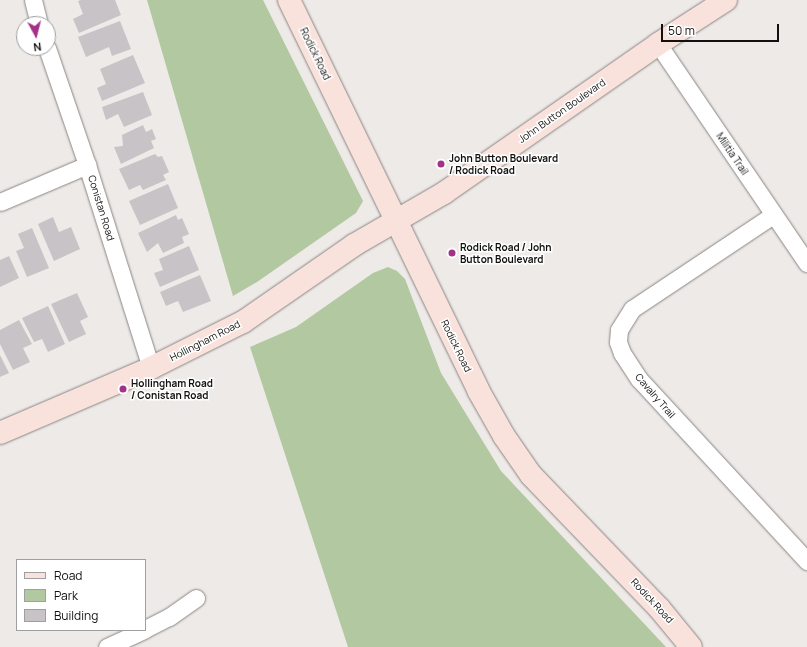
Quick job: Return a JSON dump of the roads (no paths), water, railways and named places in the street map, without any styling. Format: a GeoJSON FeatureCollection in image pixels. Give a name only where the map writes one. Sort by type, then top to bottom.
{"type":"FeatureCollection","features":[{"type":"Feature","properties":{"kind":"street"},"geometry":{"type":"LineString","coordinates":[[33,0],[37,16]]}},
{"type":"Feature","properties":{"kind":"street","name":"Rodick Road"},"geometry":{"type":"LineString","coordinates":[[289,0],[478,390],[519,459],[659,608],[691,647]]}},
{"type":"Feature","properties":{"kind":"street","name":"John Button Boulevard"},"geometry":{"type":"LineString","coordinates":[[396,220],[444,193],[658,44],[726,0]]}},
{"type":"Feature","properties":{"kind":"street","name":"Militia Trail"},"geometry":{"type":"LineString","coordinates":[[658,44],[807,263]]}},
{"type":"Feature","properties":{"kind":"street","name":"Conistan Road"},"geometry":{"type":"LineString","coordinates":[[51,56],[87,165],[151,368]]}},
{"type":"Feature","properties":{"kind":"street"},"geometry":{"type":"LineString","coordinates":[[0,202],[87,165]]}},
{"type":"Feature","properties":{"kind":"street","name":"Cavalry Trail"},"geometry":{"type":"LineString","coordinates":[[773,215],[632,309],[619,330],[618,342],[622,353],[639,379],[807,560]]}},
{"type":"Feature","properties":{"kind":"street","name":"Hollingham Road"},"geometry":{"type":"LineString","coordinates":[[0,433],[151,368],[243,322],[354,245],[396,220]]}},
{"type":"Feature","properties":{"kind":"street"},"geometry":{"type":"LineString","coordinates":[[146,629],[169,617],[196,598]]}},
{"type":"Feature","properties":{"kind":"street"},"geometry":{"type":"LineString","coordinates":[[107,647],[142,631]]}},
{"type":"Feature","properties":{"kind":"place","name":"John Button Boulevard / Rodick Road"},"geometry":{"type":"Point","coordinates":[441,164]}},
{"type":"Feature","properties":{"kind":"place","name":"Rodick Road / John Button Boulevard"},"geometry":{"type":"Point","coordinates":[452,253]}},
{"type":"Feature","properties":{"kind":"place","name":"Hollingham Road / Conistan Road"},"geometry":{"type":"Point","coordinates":[123,389]}}]}
